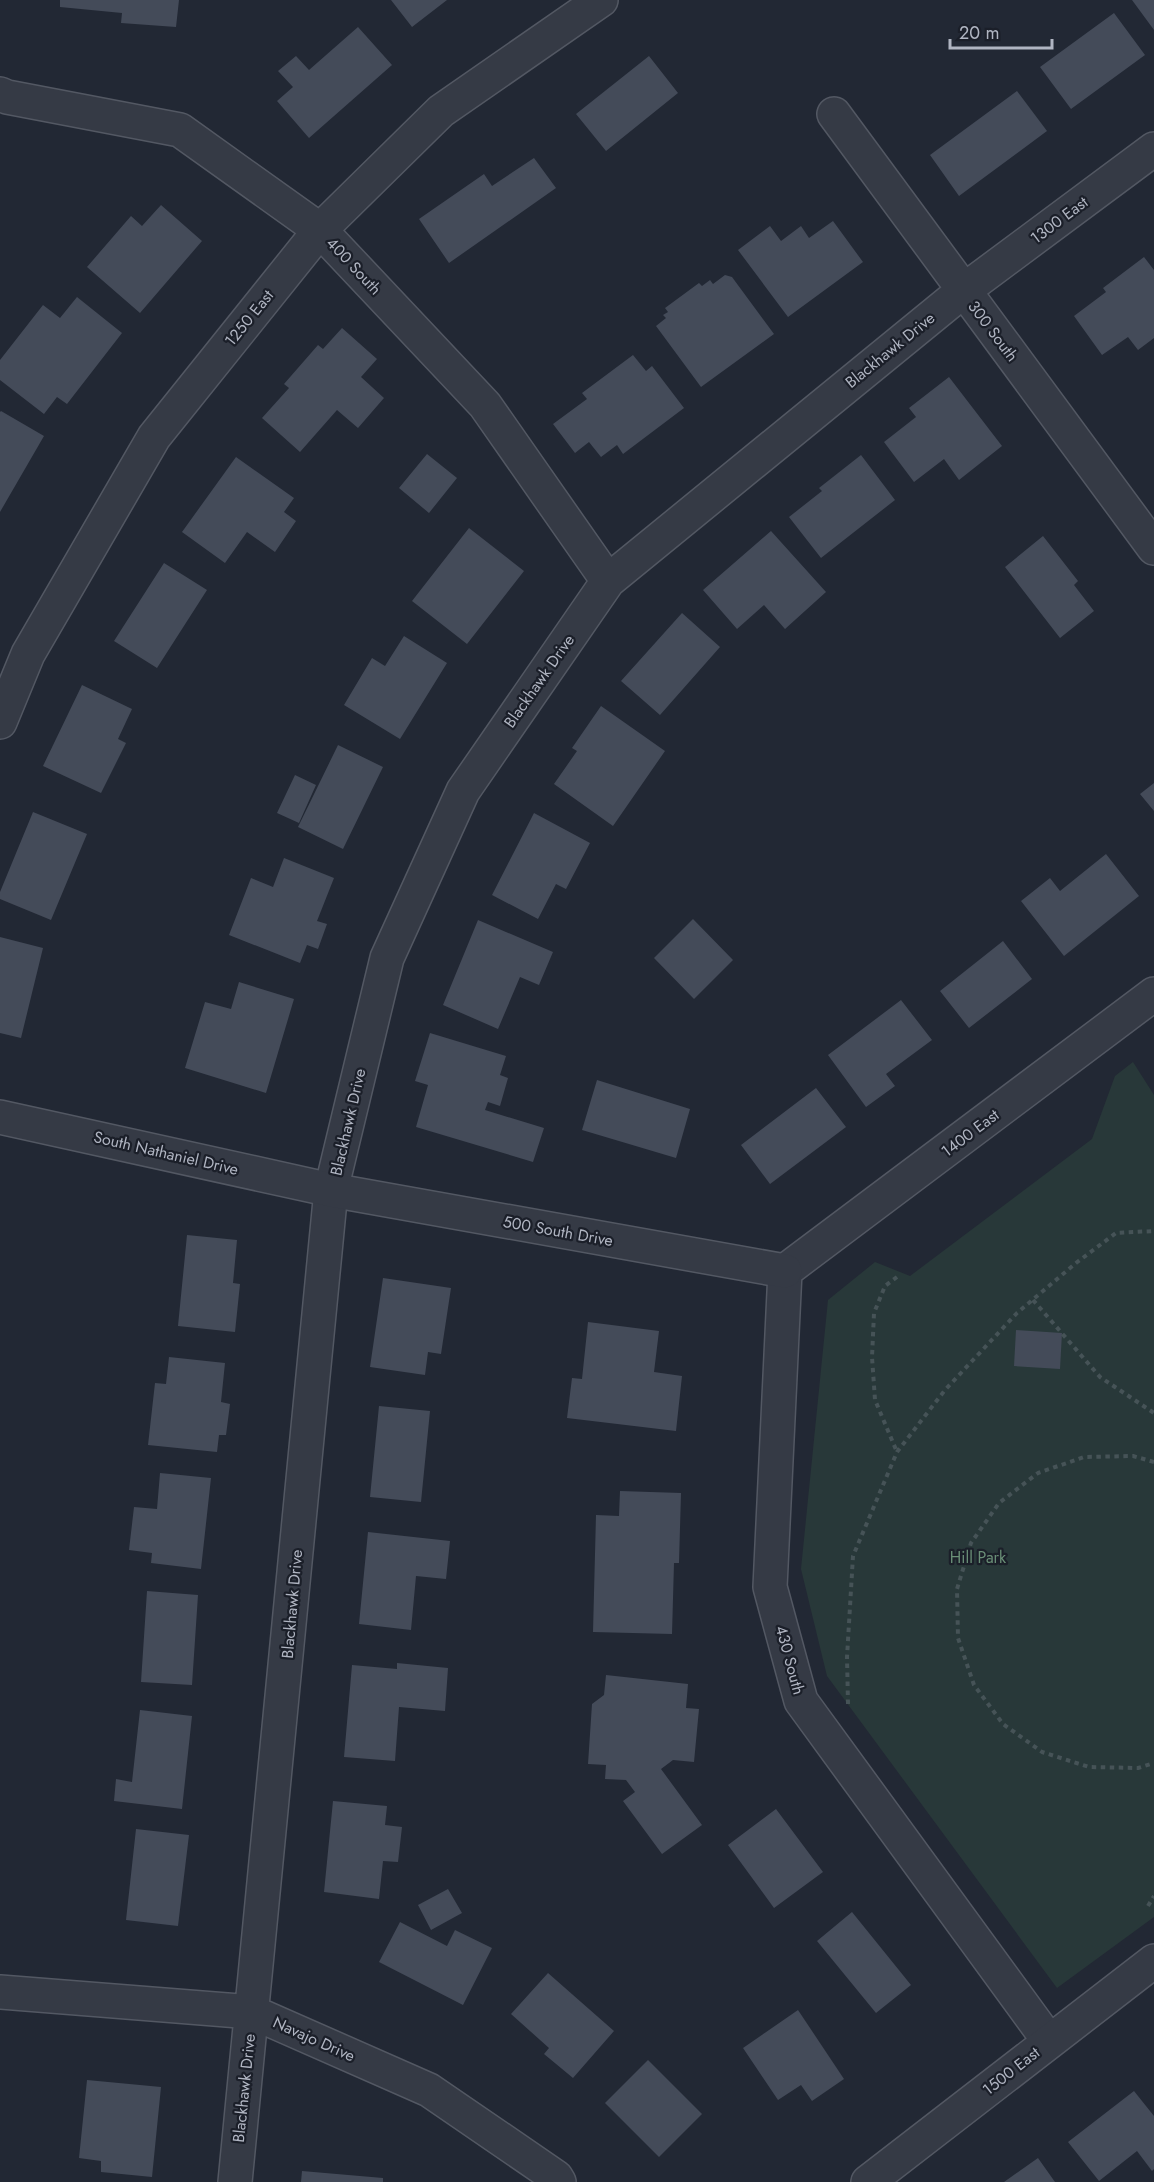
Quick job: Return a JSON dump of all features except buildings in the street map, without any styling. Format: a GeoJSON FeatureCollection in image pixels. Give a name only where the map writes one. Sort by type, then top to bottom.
{"type":"FeatureCollection","features":[{"type":"Feature","properties":{"kind":"street","name":"1250 East"},"geometry":{"type":"LineString","coordinates":[[0,722],[28,654],[154,437],[320,230],[441,111],[601,0]]}},
{"type":"Feature","properties":{"kind":"street","name":"400 South"},"geometry":{"type":"LineString","coordinates":[[0,94],[180,129],[320,230],[485,405],[608,581]]}},
{"type":"Feature","properties":{"kind":"street","name":"300 South"},"geometry":{"type":"LineString","coordinates":[[834,114],[1154,548]]}},
{"type":"Feature","properties":{"kind":"street","name":"1300 East"},"geometry":{"type":"LineString","coordinates":[[963,291],[1154,150]]}},
{"type":"Feature","properties":{"kind":"street","name":"Blackhawk Drive"},"geometry":{"type":"LineString","coordinates":[[235,2182],[331,1190],[387,958],[463,791],[608,581],[963,291]]}},
{"type":"Feature","properties":{"kind":"street","name":"1400 East"},"geometry":{"type":"LineString","coordinates":[[785,1271],[1154,994]]}},
{"type":"Feature","properties":{"kind":"street","name":"South Nathaniel Drive"},"geometry":{"type":"LineString","coordinates":[[0,1117],[331,1190]]}},
{"type":"Feature","properties":{"kind":"street","name":"500 South Drive"},"geometry":{"type":"LineString","coordinates":[[331,1190],[785,1271]]}},
{"type":"Feature","properties":{"kind":"street","name":"430 South"},"geometry":{"type":"LineString","coordinates":[[785,1271],[771,1587],[801,1701],[1049,2041]]}},
{"type":"Feature","properties":{"kind":"street","name":"1500 East"},"geometry":{"type":"LineString","coordinates":[[868,2182],[1154,1961]]}},
{"type":"Feature","properties":{"kind":"street","name":"Navajo Drive"},"geometry":{"type":"LineString","coordinates":[[0,1992],[252,2012],[429,2090],[556,2177],[559,2182]]}},
{"type":"Feature","properties":{"kind":"path"},"geometry":{"type":"LineString","coordinates":[[848,1704],[847,1657],[853,1556],[897,1452],[945,1390],[1017,1313],[1076,1263],[1116,1233],[1154,1231]]}},
{"type":"Feature","properties":{"kind":"path"},"geometry":{"type":"LineString","coordinates":[[897,1277],[885,1286],[874,1313],[872,1357],[875,1400],[897,1452]]}},
{"type":"Feature","properties":{"kind":"path"},"geometry":{"type":"LineString","coordinates":[[1033,1300],[1100,1377],[1154,1413]]}},
{"type":"Feature","properties":{"kind":"path"},"geometry":{"type":"LineString","coordinates":[[1154,1462],[1133,1455],[1084,1457],[1038,1473],[999,1503],[971,1543],[957,1589],[958,1638],[974,1685],[1003,1724],[1042,1752],[1089,1767],[1138,1768],[1154,1762]]}},
{"type":"Feature","properties":{"kind":"path"},"geometry":{"type":"LineString","coordinates":[[1148,1906],[1154,1896]]}},
{"type":"Feature","properties":{"kind":"green space","name":"Hill Park"},"geometry":{"type":"Polygon","coordinates":[[[1133,1062],[1154,1095],[1154,1917],[1057,1988],[827,1676],[801,1569],[828,1300],[875,1262],[910,1276],[1092,1139],[1115,1076],[1133,1062]]]}}]}
